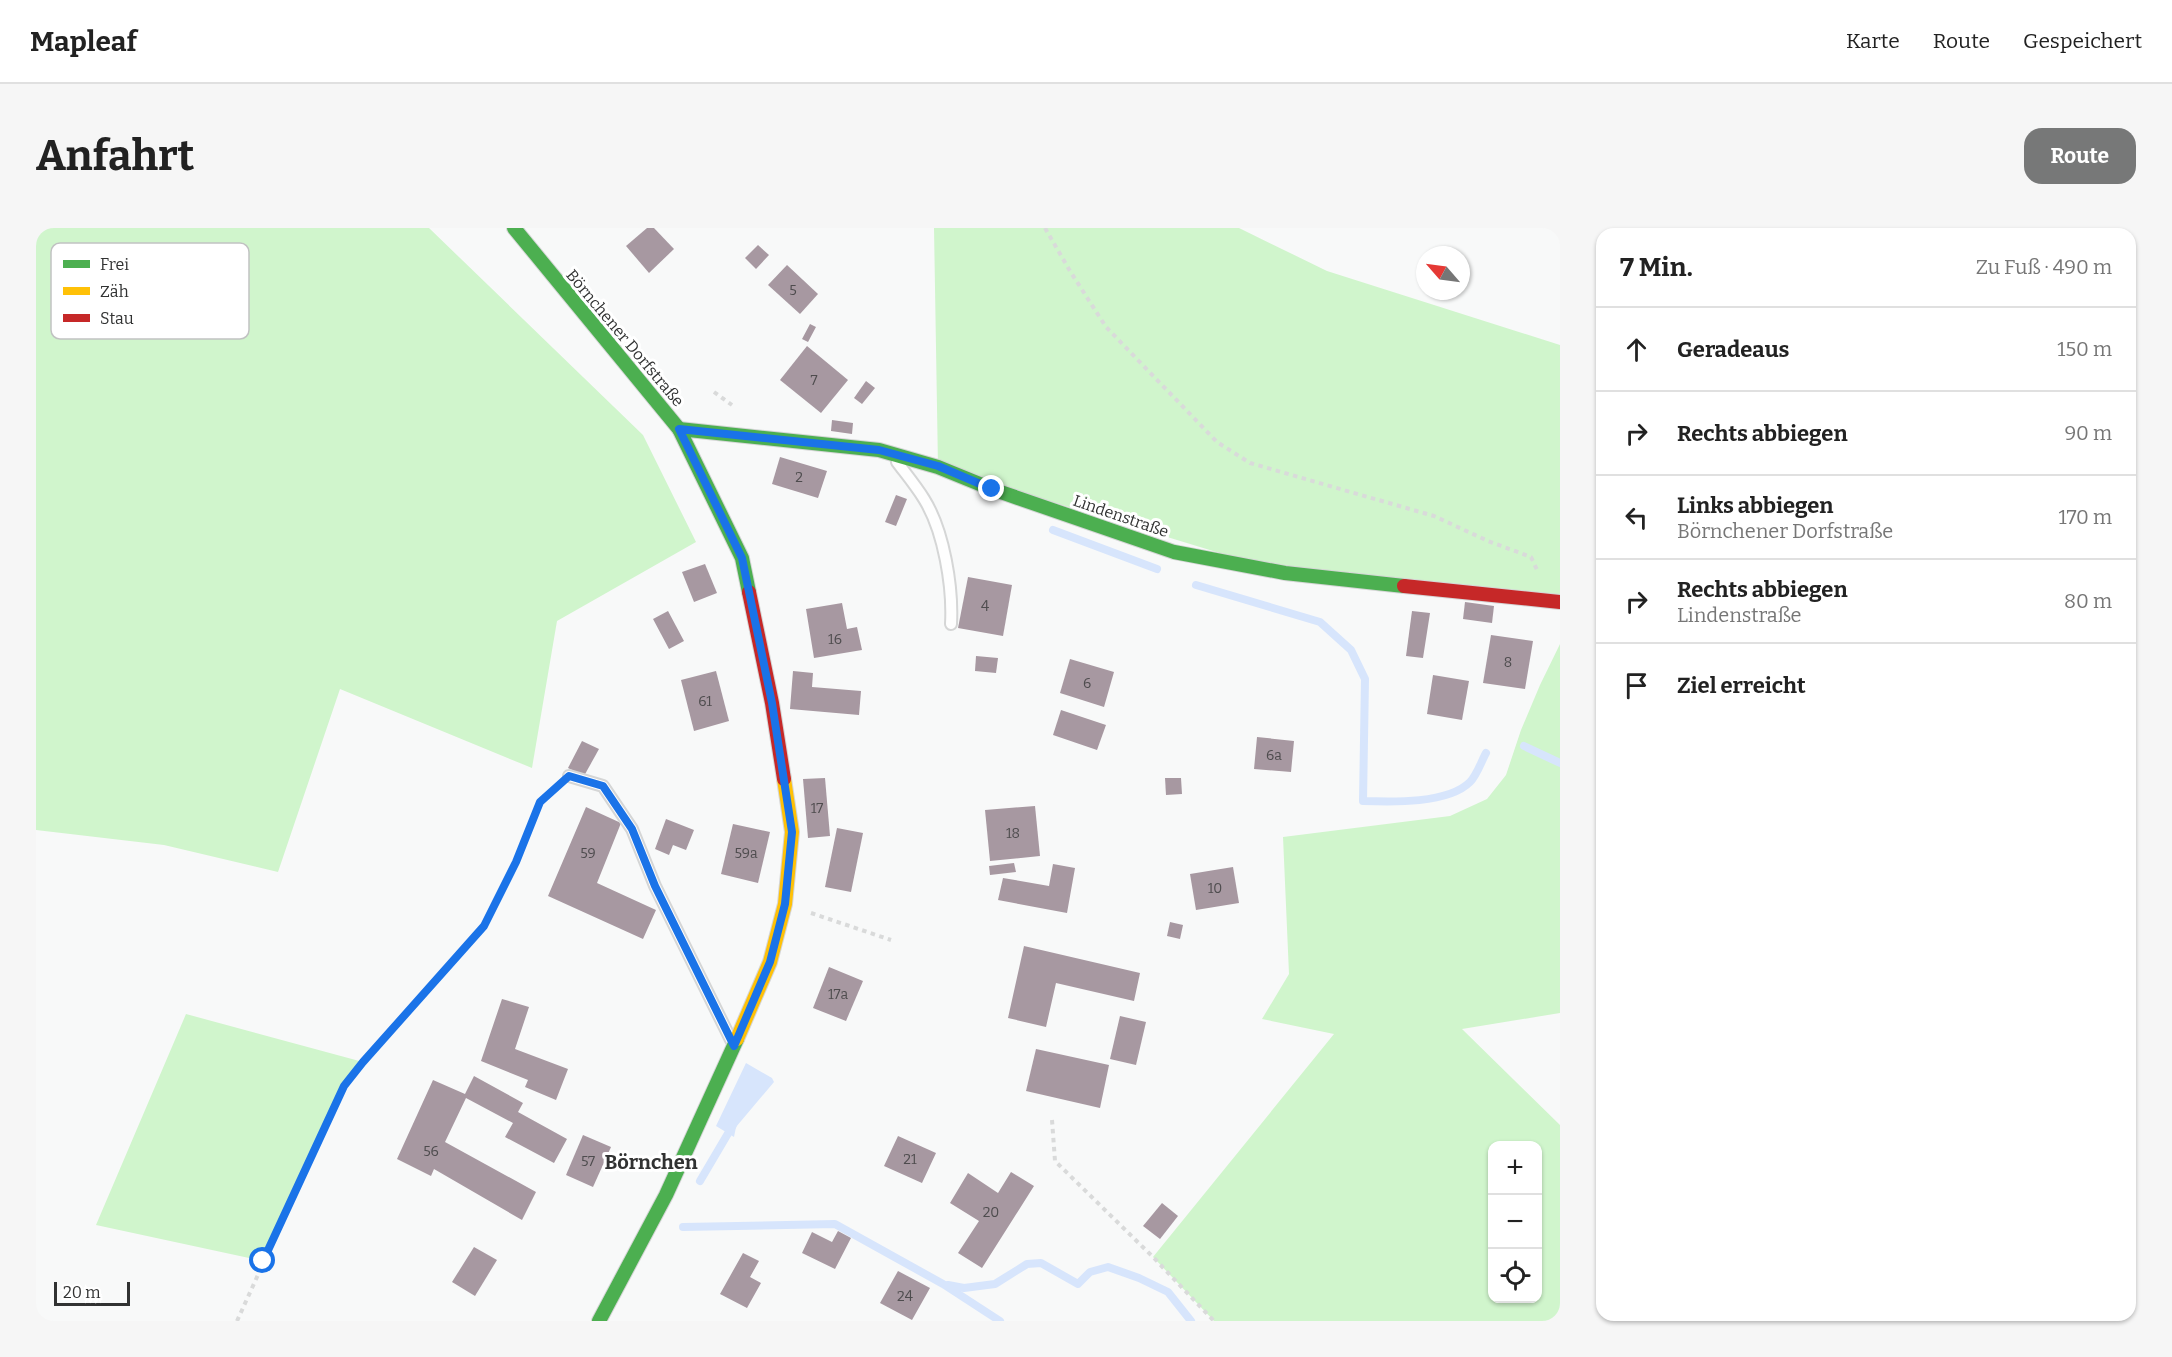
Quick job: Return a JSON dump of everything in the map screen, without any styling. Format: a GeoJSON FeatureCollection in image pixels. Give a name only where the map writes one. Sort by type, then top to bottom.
{"type":"FeatureCollection","features":[{"type":"Feature","properties":{"kind":"street","name":"Börnchener Dorfstraße"},"geometry":{"type":"LineString","coordinates":[[514,228],[679,429],[742,558],[772,703],[792,832],[785,904],[770,962],[666,1195],[599,1321]]}},
{"type":"Feature","properties":{"kind":"street","name":"Lindenstraße"},"geometry":{"type":"LineString","coordinates":[[679,429],[879,450],[938,466],[992,489],[1174,552],[1285,573],[1556,602]]}},
{"type":"Feature","properties":{"kind":"lane"},"geometry":{"type":"LineString","coordinates":[[892,454],[925,500],[940,532],[952,606],[951,624]]}},
{"type":"Feature","properties":{"kind":"lane"},"geometry":{"type":"LineString","coordinates":[[569,776],[603,786],[632,829],[655,886],[734,1046]]}},
{"type":"Feature","properties":{"kind":"path"},"geometry":{"type":"LineString","coordinates":[[1045,228],[1106,327],[1217,442],[1250,463],[1434,516],[1488,541],[1531,557],[1556,602]]}},
{"type":"Feature","properties":{"kind":"path"},"geometry":{"type":"LineString","coordinates":[[237,1321],[344,1086],[484,926],[516,862],[540,802],[569,776]]}},
{"type":"Feature","properties":{"kind":"path"},"geometry":{"type":"LineString","coordinates":[[785,904],[891,940]]}},
{"type":"Feature","properties":{"kind":"path"},"geometry":{"type":"LineString","coordinates":[[1052,1120],[1055,1161],[1153,1257],[1214,1321]]}},
{"type":"Feature","properties":{"kind":"green space"},"geometry":{"type":"Polygon","coordinates":[[[36,228],[429,228],[643,435],[696,542],[557,621],[532,768],[340,689],[278,872],[164,845],[36,830],[36,228]]]}},
{"type":"Feature","properties":{"kind":"green space"},"geometry":{"type":"Polygon","coordinates":[[[934,228],[1239,228],[1327,271],[1560,345],[1560,602],[1285,573],[938,467],[934,228]]]}},
{"type":"Feature","properties":{"kind":"green space"},"geometry":{"type":"Polygon","coordinates":[[[1560,644],[1560,1013],[1462,1029],[1560,1125],[1560,1321],[1214,1321],[1153,1257],[1334,1034],[1262,1019],[1289,974],[1283,837],[1450,816],[1487,799],[1506,775],[1521,730],[1560,644]]]}},
{"type":"Feature","properties":{"kind":"green space"},"geometry":{"type":"Polygon","coordinates":[[[186,1014],[363,1062],[344,1086],[263,1261],[96,1225],[186,1014]]]}},
{"type":"Feature","properties":{"kind":"water"},"geometry":{"type":"Polygon","coordinates":[[[746,1063],[772,1078],[774,1082],[736,1127],[734,1137],[716,1126],[746,1063]]]}},
{"type":"Feature","properties":{"kind":"building"},"geometry":{"type":"Polygon","coordinates":[[[647,228],[654,228],[674,249],[649,273],[626,246],[647,228]]]}},
{"type":"Feature","properties":{"kind":"building"},"geometry":{"type":"Polygon","coordinates":[[[758,245],[769,255],[756,269],[745,258],[758,245]]]}},
{"type":"Feature","properties":{"kind":"building"},"geometry":{"type":"Polygon","coordinates":[[[787,265],[818,294],[800,314],[768,285],[787,265]]]}},
{"type":"Feature","properties":{"kind":"building"},"geometry":{"type":"Polygon","coordinates":[[[810,324],[816,327],[808,342],[802,339],[810,324]]]}},
{"type":"Feature","properties":{"kind":"building"},"geometry":{"type":"Polygon","coordinates":[[[807,346],[848,380],[821,413],[780,380],[807,346]]]}},
{"type":"Feature","properties":{"kind":"building"},"geometry":{"type":"Polygon","coordinates":[[[866,381],[875,388],[862,404],[854,398],[866,381]]]}},
{"type":"Feature","properties":{"kind":"building"},"geometry":{"type":"Polygon","coordinates":[[[832,420],[853,423],[852,434],[831,431],[832,420]]]}},
{"type":"Feature","properties":{"kind":"building"},"geometry":{"type":"Polygon","coordinates":[[[780,457],[827,471],[818,498],[772,484],[780,457]]]}},
{"type":"Feature","properties":{"kind":"building"},"geometry":{"type":"Polygon","coordinates":[[[896,495],[907,499],[896,526],[885,522],[896,495]]]}},
{"type":"Feature","properties":{"kind":"building"},"geometry":{"type":"Polygon","coordinates":[[[705,564],[717,593],[694,602],[682,572],[705,564]]]}},
{"type":"Feature","properties":{"kind":"building"},"geometry":{"type":"Polygon","coordinates":[[[968,577],[1012,585],[1003,636],[958,628],[968,577]]]}},
{"type":"Feature","properties":{"kind":"building"},"geometry":{"type":"Polygon","coordinates":[[[1465,602],[1494,606],[1492,623],[1463,619],[1465,602]]]}},
{"type":"Feature","properties":{"kind":"building"},"geometry":{"type":"Polygon","coordinates":[[[842,603],[847,629],[857,627],[862,650],[814,658],[806,609],[842,603]]]}},
{"type":"Feature","properties":{"kind":"building"},"geometry":{"type":"Polygon","coordinates":[[[668,611],[684,641],[669,649],[653,619],[668,611]]]}},
{"type":"Feature","properties":{"kind":"building"},"geometry":{"type":"Polygon","coordinates":[[[1412,611],[1430,613],[1423,658],[1406,656],[1412,611]]]}},
{"type":"Feature","properties":{"kind":"building"},"geometry":{"type":"Polygon","coordinates":[[[1491,635],[1533,641],[1525,689],[1483,683],[1491,635]]]}},
{"type":"Feature","properties":{"kind":"building"},"geometry":{"type":"Polygon","coordinates":[[[976,656],[998,658],[996,673],[975,671],[976,656]]]}},
{"type":"Feature","properties":{"kind":"building"},"geometry":{"type":"Polygon","coordinates":[[[1070,659],[1114,672],[1104,707],[1060,693],[1070,659]]]}},
{"type":"Feature","properties":{"kind":"building"},"geometry":{"type":"Polygon","coordinates":[[[716,671],[729,721],[694,731],[681,680],[716,671]]]}},
{"type":"Feature","properties":{"kind":"building"},"geometry":{"type":"Polygon","coordinates":[[[793,671],[813,673],[812,687],[861,691],[859,715],[790,709],[793,671]]]}},
{"type":"Feature","properties":{"kind":"building"},"geometry":{"type":"Polygon","coordinates":[[[1433,675],[1469,681],[1462,720],[1427,714],[1433,675]]]}},
{"type":"Feature","properties":{"kind":"building"},"geometry":{"type":"Polygon","coordinates":[[[1061,710],[1106,725],[1097,750],[1053,735],[1061,710]]]}},
{"type":"Feature","properties":{"kind":"building"},"geometry":{"type":"Polygon","coordinates":[[[1257,737],[1294,741],[1291,772],[1254,769],[1257,737]]]}},
{"type":"Feature","properties":{"kind":"building"},"geometry":{"type":"Polygon","coordinates":[[[582,741],[599,749],[584,776],[568,768],[582,741]]]}},
{"type":"Feature","properties":{"kind":"building"},"geometry":{"type":"Polygon","coordinates":[[[825,778],[830,836],[808,838],[803,779],[825,778]]]}},
{"type":"Feature","properties":{"kind":"building"},"geometry":{"type":"Polygon","coordinates":[[[1165,778],[1181,778],[1182,794],[1166,795],[1165,778]]]}},
{"type":"Feature","properties":{"kind":"building"},"geometry":{"type":"Polygon","coordinates":[[[1035,806],[1040,856],[990,861],[985,810],[1035,806]]]}},
{"type":"Feature","properties":{"kind":"building"},"geometry":{"type":"Polygon","coordinates":[[[586,807],[621,823],[597,883],[656,910],[643,939],[548,896],[586,807]]]}},
{"type":"Feature","properties":{"kind":"building"},"geometry":{"type":"Polygon","coordinates":[[[666,819],[694,830],[686,850],[673,845],[669,855],[655,849],[666,819]]]}},
{"type":"Feature","properties":{"kind":"building"},"geometry":{"type":"Polygon","coordinates":[[[733,824],[770,832],[758,883],[721,874],[733,824]]]}},
{"type":"Feature","properties":{"kind":"building"},"geometry":{"type":"Polygon","coordinates":[[[837,828],[863,833],[851,892],[825,887],[837,828]]]}},
{"type":"Feature","properties":{"kind":"building"},"geometry":{"type":"Polygon","coordinates":[[[1014,863],[1016,872],[990,875],[989,866],[1014,863]]]}},
{"type":"Feature","properties":{"kind":"building"},"geometry":{"type":"Polygon","coordinates":[[[1053,864],[1075,868],[1067,913],[998,900],[1003,878],[1049,886],[1053,864]]]}},
{"type":"Feature","properties":{"kind":"building"},"geometry":{"type":"Polygon","coordinates":[[[1233,867],[1239,903],[1196,910],[1190,874],[1233,867]]]}},
{"type":"Feature","properties":{"kind":"building"},"geometry":{"type":"Polygon","coordinates":[[[1170,922],[1183,925],[1180,939],[1167,936],[1170,922]]]}},
{"type":"Feature","properties":{"kind":"building"},"geometry":{"type":"Polygon","coordinates":[[[1024,946],[1140,973],[1134,1001],[1056,983],[1046,1027],[1008,1018],[1024,946]]]}},
{"type":"Feature","properties":{"kind":"building"},"geometry":{"type":"Polygon","coordinates":[[[829,967],[863,981],[846,1021],[813,1008],[829,967]]]}},
{"type":"Feature","properties":{"kind":"building"},"geometry":{"type":"Polygon","coordinates":[[[502,999],[529,1007],[515,1049],[568,1069],[556,1100],[525,1087],[528,1080],[481,1061],[502,999]]]}},
{"type":"Feature","properties":{"kind":"building"},"geometry":{"type":"Polygon","coordinates":[[[1120,1016],[1146,1022],[1136,1065],[1110,1059],[1120,1016]]]}},
{"type":"Feature","properties":{"kind":"building"},"geometry":{"type":"Polygon","coordinates":[[[1036,1049],[1109,1065],[1100,1108],[1026,1091],[1036,1049]]]}},
{"type":"Feature","properties":{"kind":"building"},"geometry":{"type":"Polygon","coordinates":[[[474,1076],[523,1103],[518,1112],[567,1139],[554,1163],[505,1137],[513,1123],[466,1098],[445,1142],[536,1192],[522,1220],[434,1169],[431,1176],[397,1159],[433,1080],[465,1094],[474,1076]]]}},
{"type":"Feature","properties":{"kind":"building"},"geometry":{"type":"Polygon","coordinates":[[[583,1135],[611,1147],[593,1187],[566,1175],[583,1135]]]}},
{"type":"Feature","properties":{"kind":"building"},"geometry":{"type":"Polygon","coordinates":[[[898,1136],[936,1153],[922,1183],[884,1166],[898,1136]]]}},
{"type":"Feature","properties":{"kind":"building"},"geometry":{"type":"Polygon","coordinates":[[[1011,1172],[1034,1186],[982,1268],[958,1253],[979,1221],[950,1203],[968,1173],[998,1193],[1011,1172]]]}},
{"type":"Feature","properties":{"kind":"building"},"geometry":{"type":"Polygon","coordinates":[[[1162,1203],[1178,1216],[1160,1239],[1143,1226],[1162,1203]]]}},
{"type":"Feature","properties":{"kind":"building"},"geometry":{"type":"Polygon","coordinates":[[[838,1231],[851,1238],[835,1269],[802,1253],[812,1232],[832,1242],[838,1231]]]}},
{"type":"Feature","properties":{"kind":"building"},"geometry":{"type":"Polygon","coordinates":[[[474,1247],[497,1260],[475,1296],[452,1282],[474,1247]]]}},
{"type":"Feature","properties":{"kind":"building"},"geometry":{"type":"Polygon","coordinates":[[[743,1253],[759,1261],[750,1277],[761,1283],[747,1308],[720,1294],[743,1253]]]}},
{"type":"Feature","properties":{"kind":"building"},"geometry":{"type":"Polygon","coordinates":[[[898,1271],[930,1288],[912,1320],[880,1303],[898,1271]]]}},
{"type":"Feature","properties":{"kind":"waterway"},"geometry":{"type":"LineString","coordinates":[[1053,530],[1157,569]]}},
{"type":"Feature","properties":{"kind":"waterway"},"geometry":{"type":"LineString","coordinates":[[1196,585],[1320,622],[1351,650],[1365,679],[1363,801],[1419,800],[1448,794],[1470,782],[1486,753]]}},
{"type":"Feature","properties":{"kind":"waterway"},"geometry":{"type":"LineString","coordinates":[[1524,746],[1560,763]]}},
{"type":"Feature","properties":{"kind":"waterway"},"geometry":{"type":"LineString","coordinates":[[700,1181],[733,1125]]}},
{"type":"Feature","properties":{"kind":"waterway"},"geometry":{"type":"LineString","coordinates":[[683,1227],[835,1224],[943,1284],[1000,1321]]}},
{"type":"Feature","properties":{"kind":"waterway"},"geometry":{"type":"LineString","coordinates":[[948,1285],[964,1288],[995,1284],[1027,1264],[1041,1263],[1078,1284],[1090,1272],[1108,1267],[1168,1292],[1191,1321]]}},
{"type":"Feature","properties":{"kind":"traffic: fast"},"geometry":{"type":"LineString","coordinates":[[514,228],[679,429],[742,558],[749,592]]}},
{"type":"Feature","properties":{"kind":"traffic: fast"},"geometry":{"type":"LineString","coordinates":[[679,429],[879,450],[938,467],[992,489],[1174,552],[1285,573],[1404,586]]}},
{"type":"Feature","properties":{"kind":"traffic: fast"},"geometry":{"type":"LineString","coordinates":[[599,1321],[666,1195],[737,1039]]}},
{"type":"Feature","properties":{"kind":"traffic: slow"},"geometry":{"type":"LineString","coordinates":[[737,1039],[770,962],[785,904],[792,832],[784,779]]}},
{"type":"Feature","properties":{"kind":"traffic: jam"},"geometry":{"type":"LineString","coordinates":[[1404,586],[1560,602]]}},
{"type":"Feature","properties":{"kind":"traffic: jam"},"geometry":{"type":"LineString","coordinates":[[749,592],[772,703],[784,779]]}},
{"type":"Feature","properties":{"kind":"district","name":"Börnchen"},"geometry":{"type":"Point","coordinates":[651,1162]}},
{"type":"Feature","properties":{"kind":"route"},"geometry":{"type":"LineString","coordinates":[[263,1261],[344,1086],[417,999],[484,926],[516,862],[540,802],[569,776],[603,786],[632,829],[655,886],[734,1046],[770,962],[785,904],[792,832],[772,703],[742,558],[679,429],[879,450],[938,466],[992,489]]}}]}
